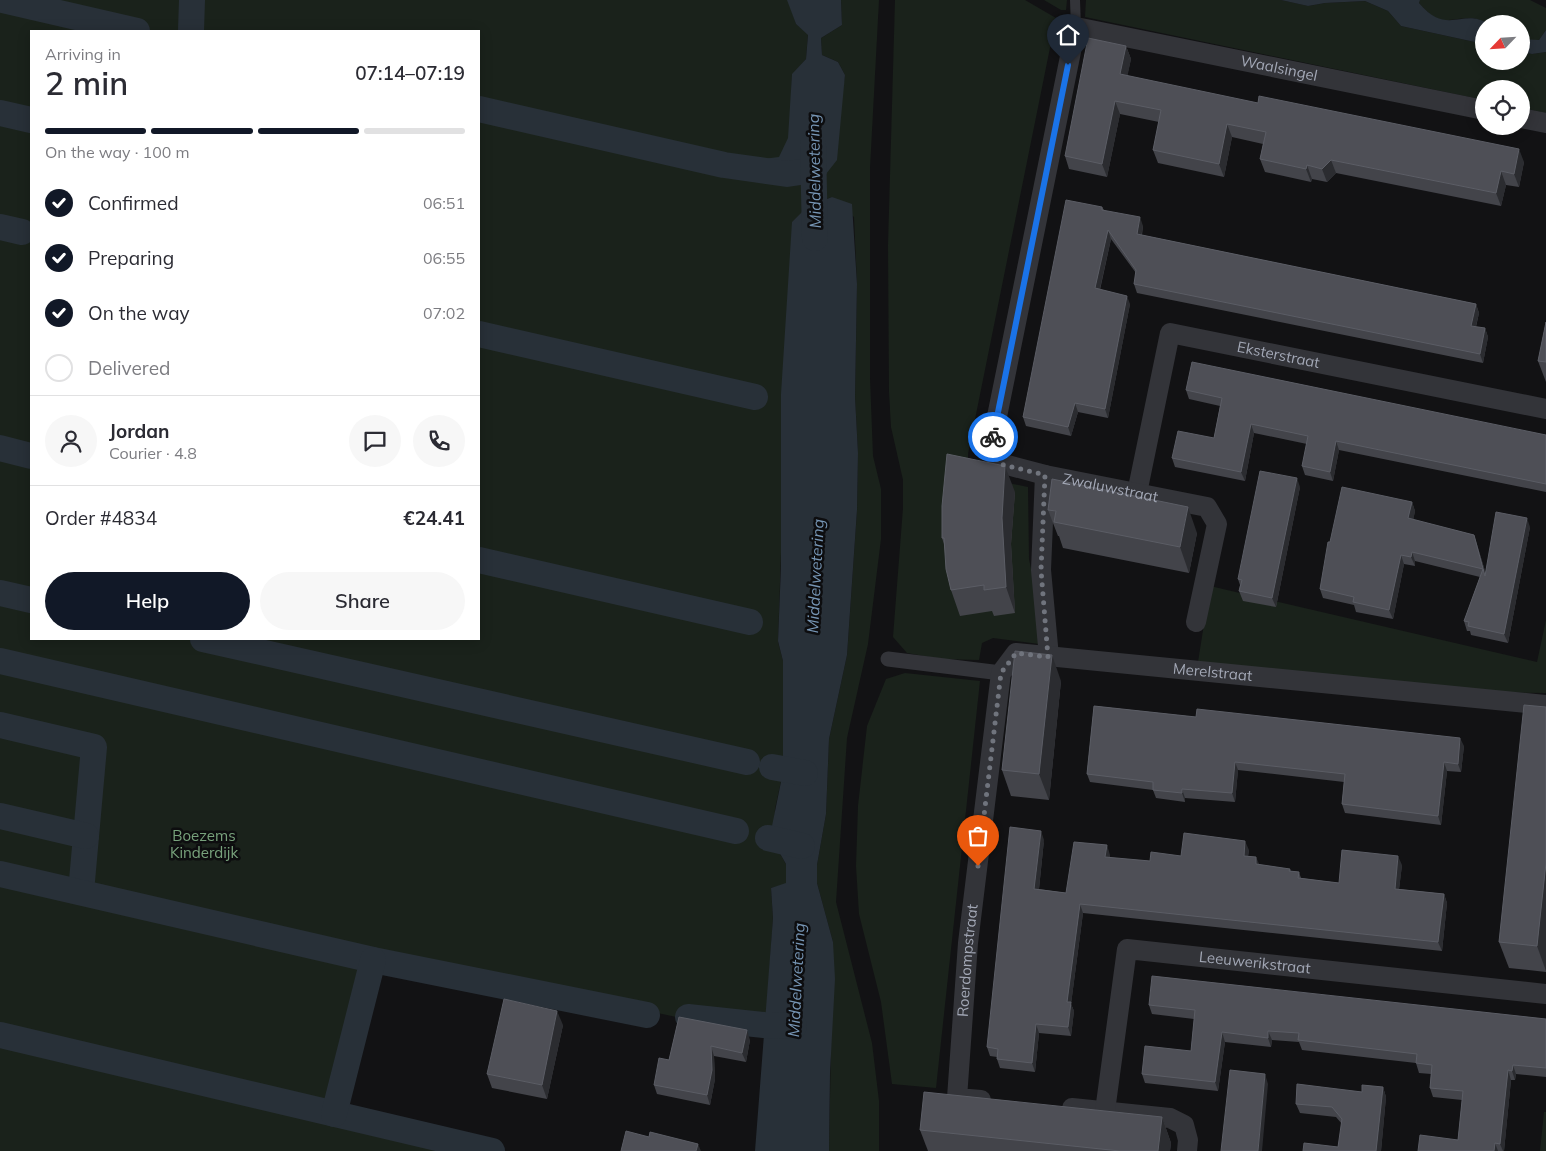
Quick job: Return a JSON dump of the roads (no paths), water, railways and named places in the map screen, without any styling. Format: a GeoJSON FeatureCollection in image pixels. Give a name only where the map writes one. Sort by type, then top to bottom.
{"type":"FeatureCollection","features":[{"type":"Feature","properties":{"kind":"street","name":"Waalsingel"},"geometry":{"type":"LineString","coordinates":[[1076,27],[1475,108]]}},
{"type":"Feature","properties":{"kind":"street"},"geometry":{"type":"LineString","coordinates":[[1045,475],[1000,464],[990,451],[1076,27]]}},
{"type":"Feature","properties":{"kind":"street"},"geometry":{"type":"LineString","coordinates":[[1530,120],[1546,123]]}},
{"type":"Feature","properties":{"kind":"street","name":"Eksterstraat"},"geometry":{"type":"LineString","coordinates":[[1137,493],[1170,333],[1546,409]]}},
{"type":"Feature","properties":{"kind":"street","name":"Zwaluwstraat"},"geometry":{"type":"LineString","coordinates":[[1048,657],[1041,570],[1045,475],[1207,507],[1217,524],[1196,622]]}},
{"type":"Feature","properties":{"kind":"street","name":"Merelstraat"},"geometry":{"type":"LineString","coordinates":[[1001,673],[1016,653],[1546,705]]}},
{"type":"Feature","properties":{"kind":"street"},"geometry":{"type":"LineString","coordinates":[[888,660],[1001,673]]}},
{"type":"Feature","properties":{"kind":"street","name":"Roerdompstraat"},"geometry":{"type":"LineString","coordinates":[[996,1101],[957,1098],[968,943],[1001,673]]}},
{"type":"Feature","properties":{"kind":"street","name":"Leeuwerikstraat"},"geometry":{"type":"LineString","coordinates":[[1105,1111],[1126,949],[1546,994]]}},
{"type":"Feature","properties":{"kind":"street"},"geometry":{"type":"LineString","coordinates":[[1056,1107],[1170,1118],[1184,1125],[1188,1140],[1187,1151]]}},
{"type":"Feature","properties":{"kind":"lane"},"geometry":{"type":"LineString","coordinates":[[1075,0],[1076,27]]}},
{"type":"Feature","properties":{"kind":"water","name":"Middelwetering"},"geometry":{"type":"Polygon","coordinates":[[[787,0],[841,0],[842,25],[821,38],[822,55],[838,62],[845,75],[837,160],[826,174],[817,180],[789,186],[787,174],[519,120],[763,159],[779,157],[788,138],[792,74],[806,59],[808,35],[796,24],[787,0]]]}},
{"type":"Feature","properties":{"kind":"water"},"geometry":{"type":"Polygon","coordinates":[[[1281,0],[1420,0],[1419,3],[1429,13],[1438,18],[1447,20],[1475,19],[1475,42],[1401,26],[1388,11],[1365,1],[1325,3],[1308,6],[1281,0]]]}},
{"type":"Feature","properties":{"kind":"water"},"geometry":{"type":"Polygon","coordinates":[[[1546,30],[1546,52],[1530,54],[1530,40],[1539,40],[1546,30]]]}},
{"type":"Feature","properties":{"kind":"water"},"geometry":{"type":"Polygon","coordinates":[[[832,197],[852,204],[857,284],[855,397],[858,453],[857,510],[847,655],[829,739],[826,814],[817,865],[817,883],[833,942],[835,979],[830,1073],[829,1151],[755,1151],[773,918],[771,888],[786,883],[786,864],[774,843],[772,826],[783,772],[783,661],[778,641],[781,566],[781,394],[792,222],[807,207],[832,197]]]}},
{"type":"Feature","properties":{"kind":"waterway"},"geometry":{"type":"LineString","coordinates":[[3,0],[133,30]]}},
{"type":"Feature","properties":{"kind":"waterway"},"geometry":{"type":"LineString","coordinates":[[191,30],[192,0]]}},
{"type":"Feature","properties":{"kind":"waterway"},"geometry":{"type":"LineString","coordinates":[[480,109],[724,165],[787,174],[814,170]]}},
{"type":"Feature","properties":{"kind":"waterway"},"geometry":{"type":"LineString","coordinates":[[0,113],[30,120]]}},
{"type":"Feature","properties":{"kind":"waterway","name":"Middelwetering"},"geometry":{"type":"LineString","coordinates":[[813,145],[815,238]]}},
{"type":"Feature","properties":{"kind":"waterway"},"geometry":{"type":"LineString","coordinates":[[0,227],[22,232]]}},
{"type":"Feature","properties":{"kind":"waterway"},"geometry":{"type":"LineString","coordinates":[[480,334],[755,397]]}},
{"type":"Feature","properties":{"kind":"waterway"},"geometry":{"type":"LineString","coordinates":[[0,448],[30,456]]}},
{"type":"Feature","properties":{"kind":"waterway"},"geometry":{"type":"LineString","coordinates":[[480,560],[750,622]]}},
{"type":"Feature","properties":{"kind":"waterway"},"geometry":{"type":"LineString","coordinates":[[0,593],[30,600]]}},
{"type":"Feature","properties":{"kind":"waterway"},"geometry":{"type":"LineString","coordinates":[[207,640],[747,762]]}},
{"type":"Feature","properties":{"kind":"waterway"},"geometry":{"type":"LineString","coordinates":[[0,661],[736,831]]}},
{"type":"Feature","properties":{"kind":"waterway"},"geometry":{"type":"LineString","coordinates":[[0,725],[94,747],[81,892]]}},
{"type":"Feature","properties":{"kind":"waterway"},"geometry":{"type":"LineString","coordinates":[[772,767],[805,773]]}},
{"type":"Feature","properties":{"kind":"waterway"},"geometry":{"type":"LineString","coordinates":[[0,816],[86,836]]}},
{"type":"Feature","properties":{"kind":"waterway"},"geometry":{"type":"LineString","coordinates":[[768,838],[802,846]]}},
{"type":"Feature","properties":{"kind":"waterway"},"geometry":{"type":"LineString","coordinates":[[0,874],[373,960],[647,1015]]}},
{"type":"Feature","properties":{"kind":"waterway"},"geometry":{"type":"LineString","coordinates":[[334,1114],[373,960]]}},
{"type":"Feature","properties":{"kind":"waterway"},"geometry":{"type":"LineString","coordinates":[[688,1017],[764,1025],[794,1026]]}},
{"type":"Feature","properties":{"kind":"waterway"},"geometry":{"type":"LineString","coordinates":[[0,1035],[492,1151]]}},
{"type":"Feature","properties":{"kind":"park label","name":"Boezems Kinderdijk"},"geometry":{"type":"Point","coordinates":[204,844]}}]}
